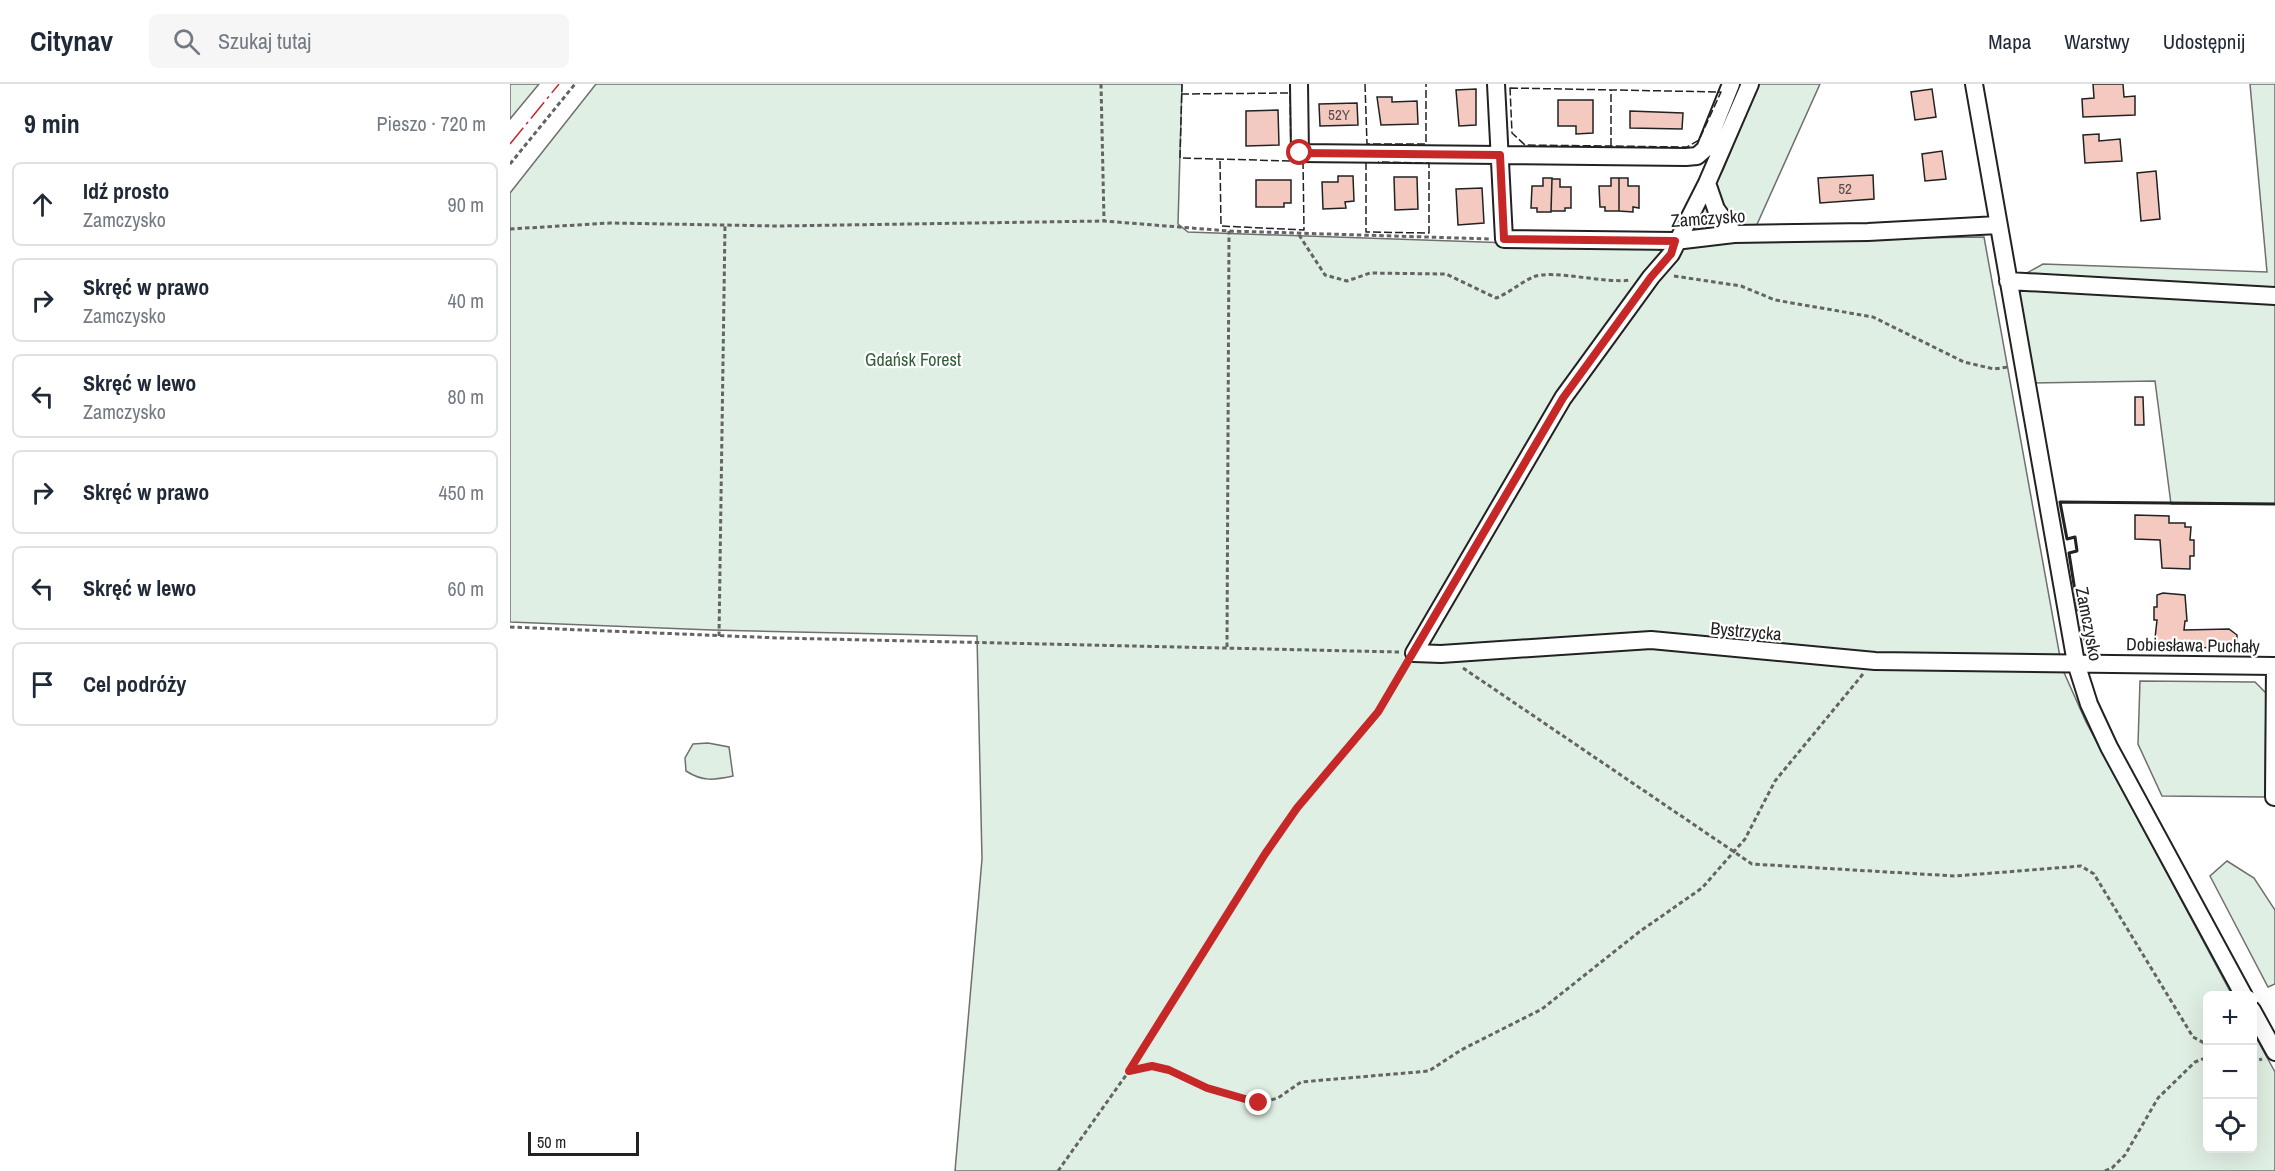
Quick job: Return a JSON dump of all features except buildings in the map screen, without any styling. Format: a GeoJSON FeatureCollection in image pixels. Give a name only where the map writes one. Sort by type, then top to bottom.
{"type":"FeatureCollection","features":[{"type":"Feature","properties":{"kind":"street"},"geometry":{"type":"LineString","coordinates":[[1299,84],[1300,153],[1697,156],[1708,145],[1731,84]]}},
{"type":"Feature","properties":{"kind":"street"},"geometry":{"type":"LineString","coordinates":[[1496,84],[1504,239]]}},
{"type":"Feature","properties":{"kind":"street"},"geometry":{"type":"LineString","coordinates":[[1414,653],[1563,398],[1651,277],[1671,254],[1675,241],[1707,183],[1750,84]]}},
{"type":"Feature","properties":{"kind":"street","name":"Zamczysko"},"geometry":{"type":"LineString","coordinates":[[1974,84],[2076,663],[2090,704],[2109,747],[2241,991]]}},
{"type":"Feature","properties":{"kind":"street"},"geometry":{"type":"LineString","coordinates":[[1707,183],[1716,209],[1723,222],[1734,234]]}},
{"type":"Feature","properties":{"kind":"street","name":"Zamczysko"},"geometry":{"type":"LineString","coordinates":[[1504,239],[1675,241],[1734,234],[1868,232],[1998,225]]}},
{"type":"Feature","properties":{"kind":"street"},"geometry":{"type":"LineString","coordinates":[[2008,281],[2275,296]]}},
{"type":"Feature","properties":{"kind":"street","name":"Bystrzycka"},"geometry":{"type":"LineString","coordinates":[[1414,653],[1441,654],[1650,640],[1875,661],[2076,663]]}},
{"type":"Feature","properties":{"kind":"street","name":"Dobiesława Puchały"},"geometry":{"type":"LineString","coordinates":[[2076,663],[2275,666],[2274,796]]}},
{"type":"Feature","properties":{"kind":"street"},"geometry":{"type":"LineString","coordinates":[[2257,1018],[2275,1052]]}},
{"type":"Feature","properties":{"kind":"path"},"geometry":{"type":"LineString","coordinates":[[510,164],[575,84]]}},
{"type":"Feature","properties":{"kind":"path"},"geometry":{"type":"LineString","coordinates":[[1101,84],[1104,221]]}},
{"type":"Feature","properties":{"kind":"path"},"geometry":{"type":"LineString","coordinates":[[510,229],[610,223],[1021,224],[1104,221],[1229,231],[1504,239]]}},
{"type":"Feature","properties":{"kind":"path"},"geometry":{"type":"LineString","coordinates":[[719,636],[725,225]]}},
{"type":"Feature","properties":{"kind":"path"},"geometry":{"type":"LineString","coordinates":[[1227,647],[1229,231]]}},
{"type":"Feature","properties":{"kind":"path"},"geometry":{"type":"LineString","coordinates":[[510,627],[719,636],[1414,653],[1378,712],[1297,808],[1265,854],[1129,1071],[1058,1171]]}},
{"type":"Feature","properties":{"kind":"path"},"geometry":{"type":"LineString","coordinates":[[1441,654],[1752,864],[1955,876],[2081,866],[2094,874],[2193,1037],[2203,1042]]}},
{"type":"Feature","properties":{"kind":"path"},"geometry":{"type":"LineString","coordinates":[[1129,1071],[1152,1066],[1169,1070],[1207,1088],[1259,1103],[1278,1098],[1300,1082],[1429,1071],[1461,1050],[1542,1009],[1639,932],[1702,888],[1735,852],[1775,781],[1837,702],[1875,661]]}},
{"type":"Feature","properties":{"kind":"path"},"geometry":{"type":"LineString","coordinates":[[2105,1171],[2112,1168],[2125,1155],[2158,1098],[2195,1062],[2203,1059]]}},
{"type":"Feature","properties":{"kind":"green space"},"geometry":{"type":"Polygon","coordinates":[[[510,84],[539,84],[510,119],[510,84]]]}},
{"type":"Feature","properties":{"kind":"green space","name":"Gdańsk Forest"},"geometry":{"type":"Polygon","coordinates":[[[596,84],[1182,84],[1178,224],[1188,232],[1654,248],[1675,255],[1723,170],[1759,84],[1820,84],[1750,240],[1984,237],[2062,668],[2086,722],[2230,991],[2203,991],[2203,1153],[2257,1153],[2257,1039],[2275,1072],[2275,1171],[955,1171],[982,859],[977,636],[712,630],[510,622],[510,193],[596,84]]]}},
{"type":"Feature","properties":{"kind":"green space"},"geometry":{"type":"Polygon","coordinates":[[[2250,84],[2275,84],[2275,504],[2171,504],[2155,381],[2032,383],[2016,279],[2043,264],[2267,272],[2250,84]]]}},
{"type":"Feature","properties":{"kind":"green space"},"geometry":{"type":"Polygon","coordinates":[[[2140,681],[2255,682],[2266,693],[2265,797],[2162,796],[2138,744],[2140,681]]]}},
{"type":"Feature","properties":{"kind":"green space"},"geometry":{"type":"Polygon","coordinates":[[[708,743],[729,747],[733,776],[709,779],[686,771],[685,758],[693,744],[708,743]]]}},
{"type":"Feature","properties":{"kind":"green space"},"geometry":{"type":"Polygon","coordinates":[[[2227,861],[2254,878],[2275,910],[2275,984],[2268,987],[2210,876],[2227,861]]]}},
{"type":"Feature","properties":{"kind":"fence"},"geometry":{"type":"LineString","coordinates":[[1182,84],[1180,158],[1291,161],[1290,84]]}},
{"type":"Feature","properties":{"kind":"fence"},"geometry":{"type":"LineString","coordinates":[[1365,84],[1367,144],[1426,144],[1426,84]]}},
{"type":"Feature","properties":{"kind":"fence"},"geometry":{"type":"LineString","coordinates":[[1510,88],[1721,92],[1699,140],[1687,147],[1525,145],[1512,133],[1510,88]]}},
{"type":"Feature","properties":{"kind":"fence"},"geometry":{"type":"LineString","coordinates":[[1611,90],[1611,146]]}},
{"type":"Feature","properties":{"kind":"fence"},"geometry":{"type":"LineString","coordinates":[[1181,94],[1290,93]]}},
{"type":"Feature","properties":{"kind":"fence"},"geometry":{"type":"LineString","coordinates":[[1220,161],[1221,226],[1304,230],[1303,161]]}},
{"type":"Feature","properties":{"kind":"fence"},"geometry":{"type":"LineString","coordinates":[[1366,162],[1366,232],[1429,233],[1429,163],[1378,162]]}},
{"type":"Feature","properties":{"kind":"wall"},"geometry":{"type":"LineString","coordinates":[[2089,657],[2082,627],[2091,626],[2088,609],[2078,610],[2069,553],[2077,551],[2075,537],[2067,539],[2060,502],[2275,504]]}},
{"type":"Feature","properties":{"kind":"power"},"geometry":{"type":"LineString","coordinates":[[510,144],[559,84]]}},
{"type":"Feature","properties":{"kind":"route"},"geometry":{"type":"LineString","coordinates":[[1259,1103],[1207,1088],[1169,1070],[1152,1066],[1129,1071],[1265,854],[1297,808],[1378,712],[1432,624],[1563,398],[1651,277],[1671,254],[1675,241],[1504,239],[1500,155],[1300,153]]}}]}
